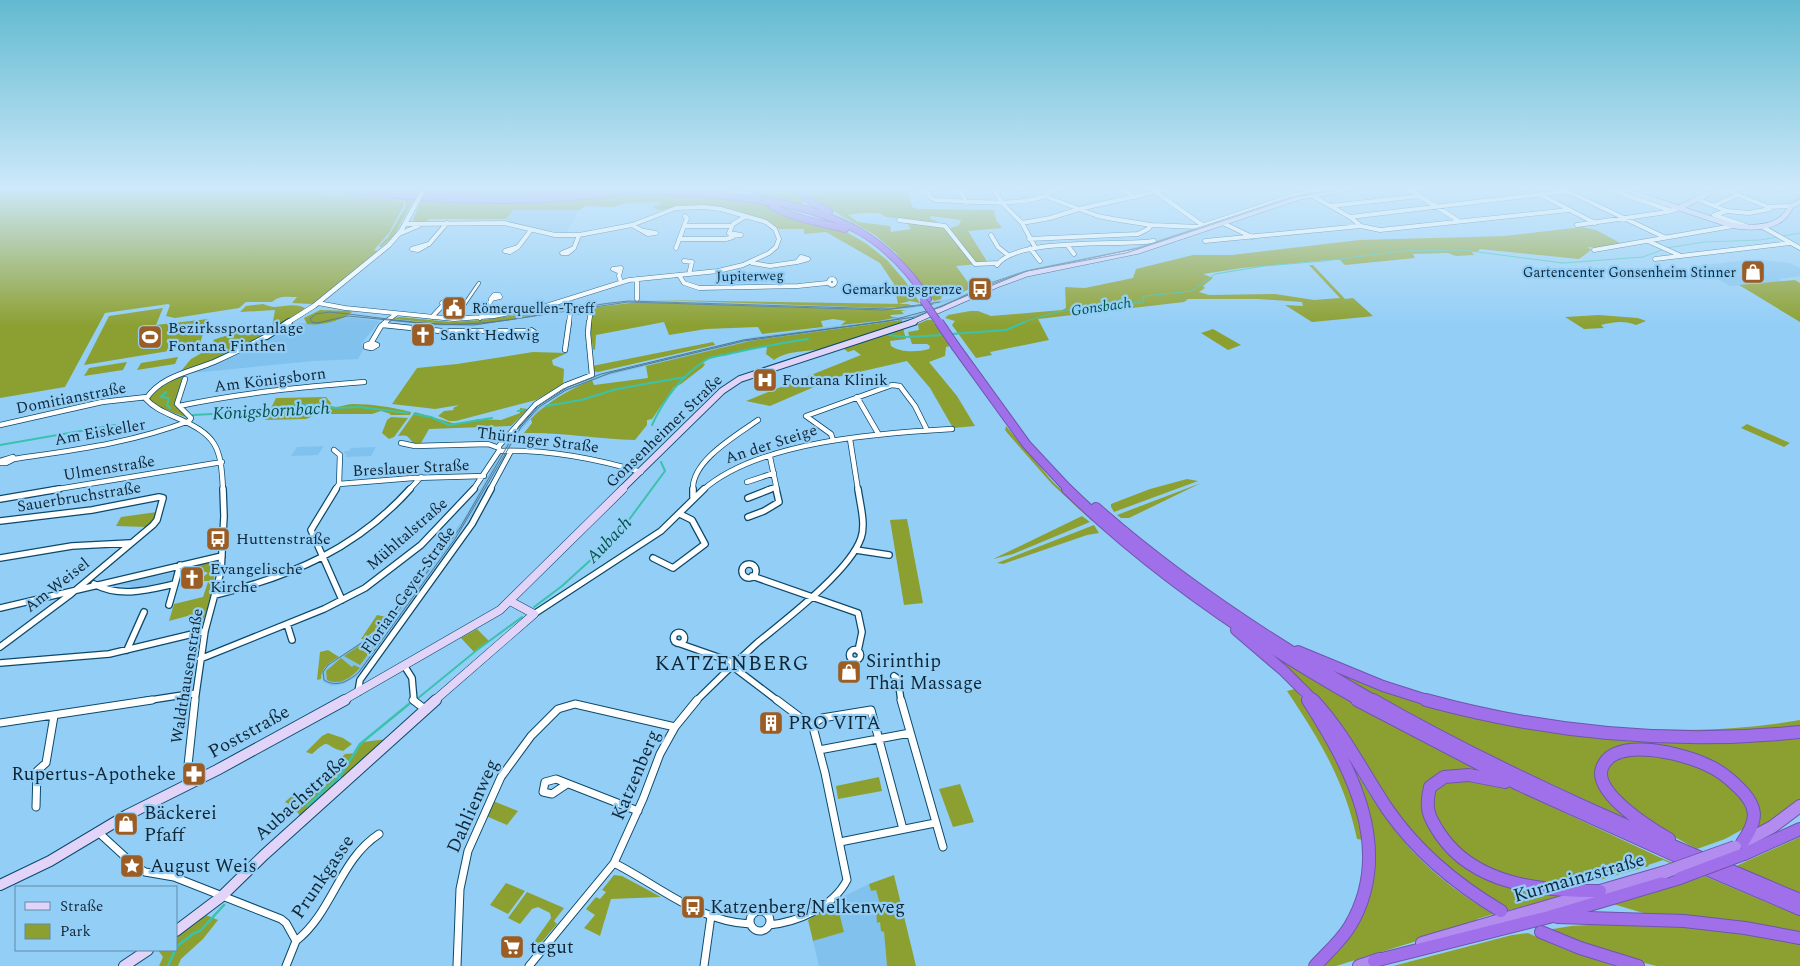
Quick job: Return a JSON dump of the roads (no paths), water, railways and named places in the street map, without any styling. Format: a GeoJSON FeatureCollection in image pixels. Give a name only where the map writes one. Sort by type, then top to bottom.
{"type":"FeatureCollection","features":[{"type":"Feature","properties":{"kind":"highway"},"geometry":{"type":"LineString","coordinates":[[858,235],[894,261],[925,300]]}},
{"type":"Feature","properties":{"kind":"highway"},"geometry":{"type":"LineString","coordinates":[[866,235],[885,247],[898,259],[959,347],[1018,425],[1059,472],[1084,498],[1135,542],[1178,575],[1331,678],[1441,738],[1556,794],[1710,863],[1800,900]]}},
{"type":"Feature","properties":{"kind":"highway"},"geometry":{"type":"LineString","coordinates":[[959,347],[1012,426],[1053,474],[1106,525],[1208,605],[1335,687],[1439,745],[1529,789],[1673,855],[1800,909]]}},
{"type":"Feature","properties":{"kind":"highway"},"geometry":{"type":"LineString","coordinates":[[1208,605],[1296,683],[1328,717],[1390,812],[1416,845],[1456,882],[1480,900],[1501,912]]}},
{"type":"Feature","properties":{"kind":"highway"},"geometry":{"type":"LineString","coordinates":[[1260,632],[1353,676],[1440,705],[1492,716],[1578,730],[1627,734],[1719,738],[1800,732]]}},
{"type":"Feature","properties":{"kind":"highway"},"geometry":{"type":"LineString","coordinates":[[1296,683],[1333,741],[1355,784],[1365,814],[1370,850],[1367,885],[1352,923],[1342,937],[1315,966]]}},
{"type":"Feature","properties":{"kind":"highway"},"geometry":{"type":"LineString","coordinates":[[1710,863],[1640,821],[1617,801],[1609,792],[1603,772],[1604,765],[1609,758],[1625,751],[1658,751],[1692,758],[1715,769],[1734,783],[1750,802],[1754,812],[1753,828],[1740,848]]}},
{"type":"Feature","properties":{"kind":"highway"},"geometry":{"type":"LineString","coordinates":[[1529,789],[1481,776],[1450,776],[1431,786],[1426,796],[1426,808],[1434,827],[1444,841],[1472,864],[1491,875],[1528,887],[1600,891]]}},
{"type":"Feature","properties":{"kind":"highway","name":"Kurmainzstraße"},"geometry":{"type":"LineString","coordinates":[[1359,966],[1444,936],[1740,848],[1800,806]]}},
{"type":"Feature","properties":{"kind":"highway"},"geometry":{"type":"LineString","coordinates":[[1374,962],[1549,917],[1680,878],[1740,848],[1800,829]]}},
{"type":"Feature","properties":{"kind":"highway"},"geometry":{"type":"LineString","coordinates":[[1549,917],[1684,921],[1745,928],[1800,938]]}},
{"type":"Feature","properties":{"kind":"highway"},"geometry":{"type":"LineString","coordinates":[[1541,932],[1580,948],[1638,966]]}},
{"type":"Feature","properties":{"kind":"main road","name":"Gonsenheimer Straße"},"geometry":{"type":"LineString","coordinates":[[508,603],[722,391],[736,381],[927,317],[997,285],[1027,274],[1126,254],[1181,235]]}},
{"type":"Feature","properties":{"kind":"main road","name":"Poststraße"},"geometry":{"type":"LineString","coordinates":[[0,885],[50,861],[98,832],[405,666],[508,603]]}},
{"type":"Feature","properties":{"kind":"main road"},"geometry":{"type":"LineString","coordinates":[[508,603],[531,613]]}},
{"type":"Feature","properties":{"kind":"main road","name":"Aubachstraße"},"geometry":{"type":"LineString","coordinates":[[178,930],[222,897],[264,855],[531,613]]}},
{"type":"Feature","properties":{"kind":"main road"},"geometry":{"type":"LineString","coordinates":[[124,966],[146,951]]}},
{"type":"Feature","properties":{"kind":"street"},"geometry":{"type":"LineString","coordinates":[[147,397],[165,382],[243,349],[267,336],[316,304],[383,250],[398,235]]}},
{"type":"Feature","properties":{"kind":"street"},"geometry":{"type":"LineString","coordinates":[[427,245],[436,235]]}},
{"type":"Feature","properties":{"kind":"street"},"geometry":{"type":"LineString","coordinates":[[518,247],[527,235]]}},
{"type":"Feature","properties":{"kind":"street"},"geometry":{"type":"LineString","coordinates":[[574,249],[579,235]]}},
{"type":"Feature","properties":{"kind":"street"},"geometry":{"type":"LineString","coordinates":[[676,248],[681,235]]}},
{"type":"Feature","properties":{"kind":"street"},"geometry":{"type":"LineString","coordinates":[[679,239],[726,239],[740,235]]}},
{"type":"Feature","properties":{"kind":"street"},"geometry":{"type":"LineString","coordinates":[[316,304],[432,318],[480,318],[535,309],[621,282],[718,271],[751,262],[772,251],[778,243],[778,235]]}},
{"type":"Feature","properties":{"kind":"street"},"geometry":{"type":"LineString","coordinates":[[953,235],[975,264],[998,264],[1008,255],[1035,247],[1125,244],[1154,240]]}},
{"type":"Feature","properties":{"kind":"street"},"geometry":{"type":"LineString","coordinates":[[991,235],[996,246],[1008,255]]}},
{"type":"Feature","properties":{"kind":"street"},"geometry":{"type":"LineString","coordinates":[[1027,235],[1035,247]]}},
{"type":"Feature","properties":{"kind":"street"},"geometry":{"type":"LineString","coordinates":[[1029,239],[1114,235]]}},
{"type":"Feature","properties":{"kind":"street"},"geometry":{"type":"LineString","coordinates":[[1248,235],[1252,237]]}},
{"type":"Feature","properties":{"kind":"street"},"geometry":{"type":"LineString","coordinates":[[1206,242],[1271,235]]}},
{"type":"Feature","properties":{"kind":"street"},"geometry":{"type":"LineString","coordinates":[[1660,235],[1664,237]]}},
{"type":"Feature","properties":{"kind":"street"},"geometry":{"type":"LineString","coordinates":[[1594,250],[1676,235]]}},
{"type":"Feature","properties":{"kind":"street"},"geometry":{"type":"LineString","coordinates":[[1776,235],[1800,248]]}},
{"type":"Feature","properties":{"kind":"street"},"geometry":{"type":"LineString","coordinates":[[1647,241],[1679,255]]}},
{"type":"Feature","properties":{"kind":"street"},"geometry":{"type":"LineString","coordinates":[[1655,259],[1790,243]]}},
{"type":"Feature","properties":{"kind":"street"},"geometry":{"type":"LineString","coordinates":[[1068,246],[1074,254]]}},
{"type":"Feature","properties":{"kind":"street"},"geometry":{"type":"LineString","coordinates":[[1030,248],[1040,261]]}},
{"type":"Feature","properties":{"kind":"street"},"geometry":{"type":"LineString","coordinates":[[751,262],[770,266],[797,262]]}},
{"type":"Feature","properties":{"kind":"street"},"geometry":{"type":"LineString","coordinates":[[689,274],[690,265]]}},
{"type":"Feature","properties":{"kind":"street"},"geometry":{"type":"LineString","coordinates":[[620,272],[621,282]]}},
{"type":"Feature","properties":{"kind":"street","name":"Jupiterweg"},"geometry":{"type":"LineString","coordinates":[[679,275],[684,283],[699,288],[827,284]]}},
{"type":"Feature","properties":{"kind":"street"},"geometry":{"type":"LineString","coordinates":[[637,279],[637,299]]}},
{"type":"Feature","properties":{"kind":"street"},"geometry":{"type":"LineString","coordinates":[[454,319],[479,283]]}},
{"type":"Feature","properties":{"kind":"street"},"geometry":{"type":"LineString","coordinates":[[480,318],[492,299]]}},
{"type":"Feature","properties":{"kind":"street"},"geometry":{"type":"LineString","coordinates":[[432,318],[443,305],[464,305]]}},
{"type":"Feature","properties":{"kind":"street","name":"Mühltalstraße"},"geometry":{"type":"LineString","coordinates":[[200,659],[342,600],[390,571],[470,496],[499,449],[536,404],[566,386],[592,375],[588,333],[590,310],[570,313],[565,350]]}},
{"type":"Feature","properties":{"kind":"street"},"geometry":{"type":"LineString","coordinates":[[371,343],[370,341],[383,325],[396,314]]}},
{"type":"Feature","properties":{"kind":"street"},"geometry":{"type":"LineString","coordinates":[[383,325],[441,331],[528,331]]}},
{"type":"Feature","properties":{"kind":"street"},"geometry":{"type":"LineString","coordinates":[[185,379],[179,396],[179,406],[191,418],[189,421]]}},
{"type":"Feature","properties":{"kind":"street","name":"Am Königsborn"},"geometry":{"type":"LineString","coordinates":[[179,406],[216,398],[289,388],[364,382]]}},
{"type":"Feature","properties":{"kind":"street"},"geometry":{"type":"LineString","coordinates":[[833,440],[831,434],[806,416],[892,385],[900,386],[915,406],[927,430]]}},
{"type":"Feature","properties":{"kind":"street","name":"Waldthausenstraße"},"geometry":{"type":"LineString","coordinates":[[147,397],[147,402],[153,407],[189,421],[199,427],[212,440],[220,452],[222,462],[224,502],[221,571],[205,631],[200,659],[186,784]]}},
{"type":"Feature","properties":{"kind":"street","name":"Domitianstraße"},"geometry":{"type":"LineString","coordinates":[[0,425],[102,402],[147,397]]}},
{"type":"Feature","properties":{"kind":"street"},"geometry":{"type":"LineString","coordinates":[[857,397],[879,436]]}},
{"type":"Feature","properties":{"kind":"street"},"geometry":{"type":"LineString","coordinates":[[694,497],[693,482],[698,469],[704,462],[758,420]]}},
{"type":"Feature","properties":{"kind":"street","name":"Am Eiskeller"},"geometry":{"type":"LineString","coordinates":[[0,462],[9,457],[14,457],[14,459],[137,439],[162,432],[189,421]]}},
{"type":"Feature","properties":{"kind":"street","name":"An der Steige"},"geometry":{"type":"LineString","coordinates":[[531,613],[637,548],[680,514],[694,497],[723,476],[770,457],[833,440],[952,429]]}},
{"type":"Feature","properties":{"kind":"street","name":"Katzenberg"},"geometry":{"type":"LineString","coordinates":[[529,966],[614,863],[638,811],[660,754],[675,727],[698,698],[835,575],[856,550],[862,536],[862,517],[850,439]]}},
{"type":"Feature","properties":{"kind":"street","name":"Thüringer Straße"},"geometry":{"type":"LineString","coordinates":[[401,443],[415,446],[488,444],[499,449],[512,451],[542,451],[580,456],[641,472]]}},
{"type":"Feature","properties":{"kind":"street"},"geometry":{"type":"LineString","coordinates":[[334,450],[340,455],[339,484],[312,528],[312,532],[342,600]]}},
{"type":"Feature","properties":{"kind":"street","name":"Florian-Geyer-Straße"},"geometry":{"type":"LineString","coordinates":[[358,692],[360,680],[472,524],[512,451]]}},
{"type":"Feature","properties":{"kind":"street"},"geometry":{"type":"LineString","coordinates":[[748,517],[778,503],[779,498],[770,457]]}},
{"type":"Feature","properties":{"kind":"street","name":"Ulmenstraße"},"geometry":{"type":"LineString","coordinates":[[0,499],[222,462]]}},
{"type":"Feature","properties":{"kind":"street"},"geometry":{"type":"LineString","coordinates":[[747,482],[774,472]]}},
{"type":"Feature","properties":{"kind":"street","name":"Breslauer Straße"},"geometry":{"type":"LineString","coordinates":[[339,484],[421,477],[484,476]]}},
{"type":"Feature","properties":{"kind":"street"},"geometry":{"type":"LineString","coordinates":[[215,595],[274,579],[323,558],[374,525],[396,506],[421,477]]}},
{"type":"Feature","properties":{"kind":"street"},"geometry":{"type":"LineString","coordinates":[[748,498],[776,487]]}},
{"type":"Feature","properties":{"kind":"street","name":"Sauerbruchstraße"},"geometry":{"type":"LineString","coordinates":[[0,521],[92,510],[162,497]]}},
{"type":"Feature","properties":{"kind":"street","name":"Am Weisel"},"geometry":{"type":"LineString","coordinates":[[0,647],[79,588],[156,522],[162,497]]}},
{"type":"Feature","properties":{"kind":"street"},"geometry":{"type":"LineString","coordinates":[[653,558],[673,568],[703,547],[704,541],[692,520],[680,514]]}},
{"type":"Feature","properties":{"kind":"street","name":"Am Weisel"},"geometry":{"type":"LineString","coordinates":[[0,558],[72,546],[130,543]]}},
{"type":"Feature","properties":{"kind":"street"},"geometry":{"type":"LineString","coordinates":[[856,550],[889,555]]}},
{"type":"Feature","properties":{"kind":"street"},"geometry":{"type":"LineString","coordinates":[[0,608],[94,584],[222,556]]}},
{"type":"Feature","properties":{"kind":"street"},"geometry":{"type":"LineString","coordinates":[[169,605],[180,565]]}},
{"type":"Feature","properties":{"kind":"street"},"geometry":{"type":"LineString","coordinates":[[752,576],[858,613],[861,633],[858,651]]}},
{"type":"Feature","properties":{"kind":"street"},"geometry":{"type":"LineString","coordinates":[[94,584],[110,590],[127,592],[175,584]]}},
{"type":"Feature","properties":{"kind":"street"},"geometry":{"type":"LineString","coordinates":[[127,650],[144,612]]}},
{"type":"Feature","properties":{"kind":"street"},"geometry":{"type":"LineString","coordinates":[[287,624],[292,640]]}},
{"type":"Feature","properties":{"kind":"street"},"geometry":{"type":"LineString","coordinates":[[0,663],[91,657],[205,631]]}},
{"type":"Feature","properties":{"kind":"street"},"geometry":{"type":"LineString","coordinates":[[675,642],[733,665],[811,725],[820,750],[847,880],[845,885],[805,916],[769,925],[759,931],[753,929],[750,924],[753,914],[762,911],[767,912],[770,917],[769,925]]}},
{"type":"Feature","properties":{"kind":"street"},"geometry":{"type":"LineString","coordinates":[[405,666],[412,678],[413,700],[426,710]]}},
{"type":"Feature","properties":{"kind":"street"},"geometry":{"type":"LineString","coordinates":[[894,676],[898,679],[901,700],[935,822],[944,847]]}},
{"type":"Feature","properties":{"kind":"street"},"geometry":{"type":"LineString","coordinates":[[0,723],[196,693]]}},
{"type":"Feature","properties":{"kind":"street","name":"Dahlienweg"},"geometry":{"type":"LineString","coordinates":[[457,966],[460,890],[464,865],[474,836],[500,777],[524,742],[558,708],[570,703],[582,704],[675,727]]}},
{"type":"Feature","properties":{"kind":"street"},"geometry":{"type":"LineString","coordinates":[[811,725],[818,719],[870,710],[903,829]]}},
{"type":"Feature","properties":{"kind":"street"},"geometry":{"type":"LineString","coordinates":[[36,807],[37,771],[46,764],[54,716]]}},
{"type":"Feature","properties":{"kind":"street"},"geometry":{"type":"LineString","coordinates":[[820,750],[910,732]]}},
{"type":"Feature","properties":{"kind":"street"},"geometry":{"type":"LineString","coordinates":[[567,784],[638,811]]}},
{"type":"Feature","properties":{"kind":"street"},"geometry":{"type":"LineString","coordinates":[[840,842],[935,822]]}},
{"type":"Feature","properties":{"kind":"street","name":"Prunkgasse"},"geometry":{"type":"LineString","coordinates":[[98,832],[134,865],[146,872],[174,877],[281,919],[286,923],[296,941]]}},
{"type":"Feature","properties":{"kind":"street","name":"Prunkgasse"},"geometry":{"type":"LineString","coordinates":[[286,966],[296,941],[310,929],[337,883],[366,841],[379,834]]}},
{"type":"Feature","properties":{"kind":"street"},"geometry":{"type":"LineString","coordinates":[[614,863],[711,916],[737,925],[750,924]]}},
{"type":"Feature","properties":{"kind":"street"},"geometry":{"type":"LineString","coordinates":[[704,966],[711,916]]}},
{"type":"Feature","properties":{"kind":"waterway","name":"Gonsbach"},"geometry":{"type":"LineString","coordinates":[[1666,248],[1704,242],[1760,240],[1788,235]]}},
{"type":"Feature","properties":{"kind":"waterway","name":"Gonsbach"},"geometry":{"type":"LineString","coordinates":[[1022,323],[1049,314],[1081,307],[1114,303],[1143,303],[1143,297],[1145,296],[1192,291],[1215,274],[1264,266],[1324,261],[1401,251],[1462,250],[1563,263],[1643,257],[1662,250]]}},
{"type":"Feature","properties":{"kind":"waterway","name":"Gonsbach"},"geometry":{"type":"LineString","coordinates":[[951,334],[1006,330],[1025,322]]}},
{"type":"Feature","properties":{"kind":"waterway","name":"Gonsbach"},"geometry":{"type":"LineString","coordinates":[[889,335],[905,337],[944,335]]}},
{"type":"Feature","properties":{"kind":"waterway","name":"Gonsbach"},"geometry":{"type":"LineString","coordinates":[[685,377],[697,366],[714,357],[808,339]]}},
{"type":"Feature","properties":{"kind":"waterway","name":"Königsbornbach"},"geometry":{"type":"LineString","coordinates":[[546,406],[581,400],[617,389],[685,377]]}},
{"type":"Feature","properties":{"kind":"waterway","name":"Aubach"},"geometry":{"type":"LineString","coordinates":[[652,425],[662,406],[685,377]]}},
{"type":"Feature","properties":{"kind":"waterway","name":"Königsbornbach"},"geometry":{"type":"LineString","coordinates":[[166,392],[161,397],[169,398],[167,405],[170,408]]}},
{"type":"Feature","properties":{"kind":"waterway","name":"Königsbornbach"},"geometry":{"type":"LineString","coordinates":[[193,415],[271,411],[287,406],[314,404],[336,408],[359,407],[408,413]]}},
{"type":"Feature","properties":{"kind":"waterway","name":"Königsbornbach"},"geometry":{"type":"LineString","coordinates":[[518,411],[523,410]]}},
{"type":"Feature","properties":{"kind":"waterway","name":"Königsbornbach"},"geometry":{"type":"LineString","coordinates":[[414,414],[431,417],[449,425],[492,418]]}},
{"type":"Feature","properties":{"kind":"waterway","name":"Königsbornbach"},"geometry":{"type":"LineString","coordinates":[[0,445],[115,425]]}},
{"type":"Feature","properties":{"kind":"waterway","name":"Aubach"},"geometry":{"type":"LineString","coordinates":[[534,607],[562,586],[617,536],[665,471],[661,462]]}},
{"type":"Feature","properties":{"kind":"waterway","name":"Aubach"},"geometry":{"type":"LineString","coordinates":[[417,699],[477,650],[522,617]]}},
{"type":"Feature","properties":{"kind":"waterway","name":"Aubach"},"geometry":{"type":"LineString","coordinates":[[307,806],[340,776],[360,744],[409,704]]}},
{"type":"Feature","properties":{"kind":"waterway","name":"Aubach"},"geometry":{"type":"LineString","coordinates":[[178,945],[194,933],[200,931],[224,905]]}},
{"type":"Feature","properties":{"kind":"waterway","name":"Aubach"},"geometry":{"type":"LineString","coordinates":[[168,966],[175,951]]}},
{"type":"Feature","properties":{"kind":"tram line"},"geometry":{"type":"LineString","coordinates":[[950,303],[990,283],[1026,271],[1138,248],[1177,235]]}},
{"type":"Feature","properties":{"kind":"tram line"},"geometry":{"type":"LineString","coordinates":[[950,303],[1027,271],[1126,253],[1180,235]]}},
{"type":"Feature","properties":{"kind":"tram line"},"geometry":{"type":"LineString","coordinates":[[933,304],[883,310],[628,302],[474,325],[429,324],[348,316],[317,323],[312,322],[310,319],[316,314],[329,312],[414,322],[449,324],[486,323],[628,301],[889,309],[940,302]]}},
{"type":"Feature","properties":{"kind":"tram line"},"geometry":{"type":"LineString","coordinates":[[936,308],[950,303]]}},
{"type":"Feature","properties":{"kind":"tram line"},"geometry":{"type":"LineString","coordinates":[[936,308],[950,303]]}},
{"type":"Feature","properties":{"kind":"tram line"},"geometry":{"type":"LineString","coordinates":[[892,320],[936,308]]}},
{"type":"Feature","properties":{"kind":"tram line"},"geometry":{"type":"LineString","coordinates":[[892,320],[915,317],[936,308]]}},
{"type":"Feature","properties":{"kind":"tram line"},"geometry":{"type":"LineString","coordinates":[[855,325],[892,320]]}},
{"type":"Feature","properties":{"kind":"tram line"},"geometry":{"type":"LineString","coordinates":[[855,325],[892,320]]}},
{"type":"Feature","properties":{"kind":"tram line"},"geometry":{"type":"LineString","coordinates":[[855,325],[744,341],[610,373],[566,390],[539,407],[521,427],[455,539],[359,672],[343,682],[334,683],[324,680],[323,672],[328,665],[372,636],[395,615],[460,528],[519,426],[536,407],[563,389],[601,374],[743,340],[855,325]]}},
{"type":"Feature","properties":{"kind":"place","name":"Gartencenter Gonsenheim Stinner"},"geometry":{"type":"Point","coordinates":[1753,272]}},
{"type":"Feature","properties":{"kind":"place","name":"Gemarkungsgrenze"},"geometry":{"type":"Point","coordinates":[980,289]}},
{"type":"Feature","properties":{"kind":"place","name":"Römerquellen-Treff"},"geometry":{"type":"Point","coordinates":[454,308]}},
{"type":"Feature","properties":{"kind":"place","name":"Sankt Hedwig"},"geometry":{"type":"Point","coordinates":[423,335]}},
{"type":"Feature","properties":{"kind":"place","name":"Bezirkssportanlage Fontana Finthen"},"geometry":{"type":"Point","coordinates":[150,337]}},
{"type":"Feature","properties":{"kind":"place","name":"Fontana Klinik"},"geometry":{"type":"Point","coordinates":[765,380]}},
{"type":"Feature","properties":{"kind":"place","name":"Huttenstraße"},"geometry":{"type":"Point","coordinates":[218,539]}},
{"type":"Feature","properties":{"kind":"place","name":"Evangelische Kirche"},"geometry":{"type":"Point","coordinates":[192,578]}},
{"type":"Feature","properties":{"kind":"place","name":"Sirinthip Thai Massage"},"geometry":{"type":"Point","coordinates":[849,672]}},
{"type":"Feature","properties":{"kind":"place","name":"PRO VITA"},"geometry":{"type":"Point","coordinates":[771,723]}},
{"type":"Feature","properties":{"kind":"place","name":"Rupertus-Apotheke"},"geometry":{"type":"Point","coordinates":[194,774]}},
{"type":"Feature","properties":{"kind":"place","name":"Bäckerei Pfaff"},"geometry":{"type":"Point","coordinates":[126,824]}},
{"type":"Feature","properties":{"kind":"place","name":"August Weis"},"geometry":{"type":"Point","coordinates":[132,866]}},
{"type":"Feature","properties":{"kind":"place","name":"Katzenberg/Nelkenweg"},"geometry":{"type":"Point","coordinates":[693,907]}},
{"type":"Feature","properties":{"kind":"place","name":"tegut"},"geometry":{"type":"Point","coordinates":[512,947]}},
{"type":"Feature","properties":{"kind":"district","name":"KATZENBERG"},"geometry":{"type":"Point","coordinates":[732,664]}}]}
